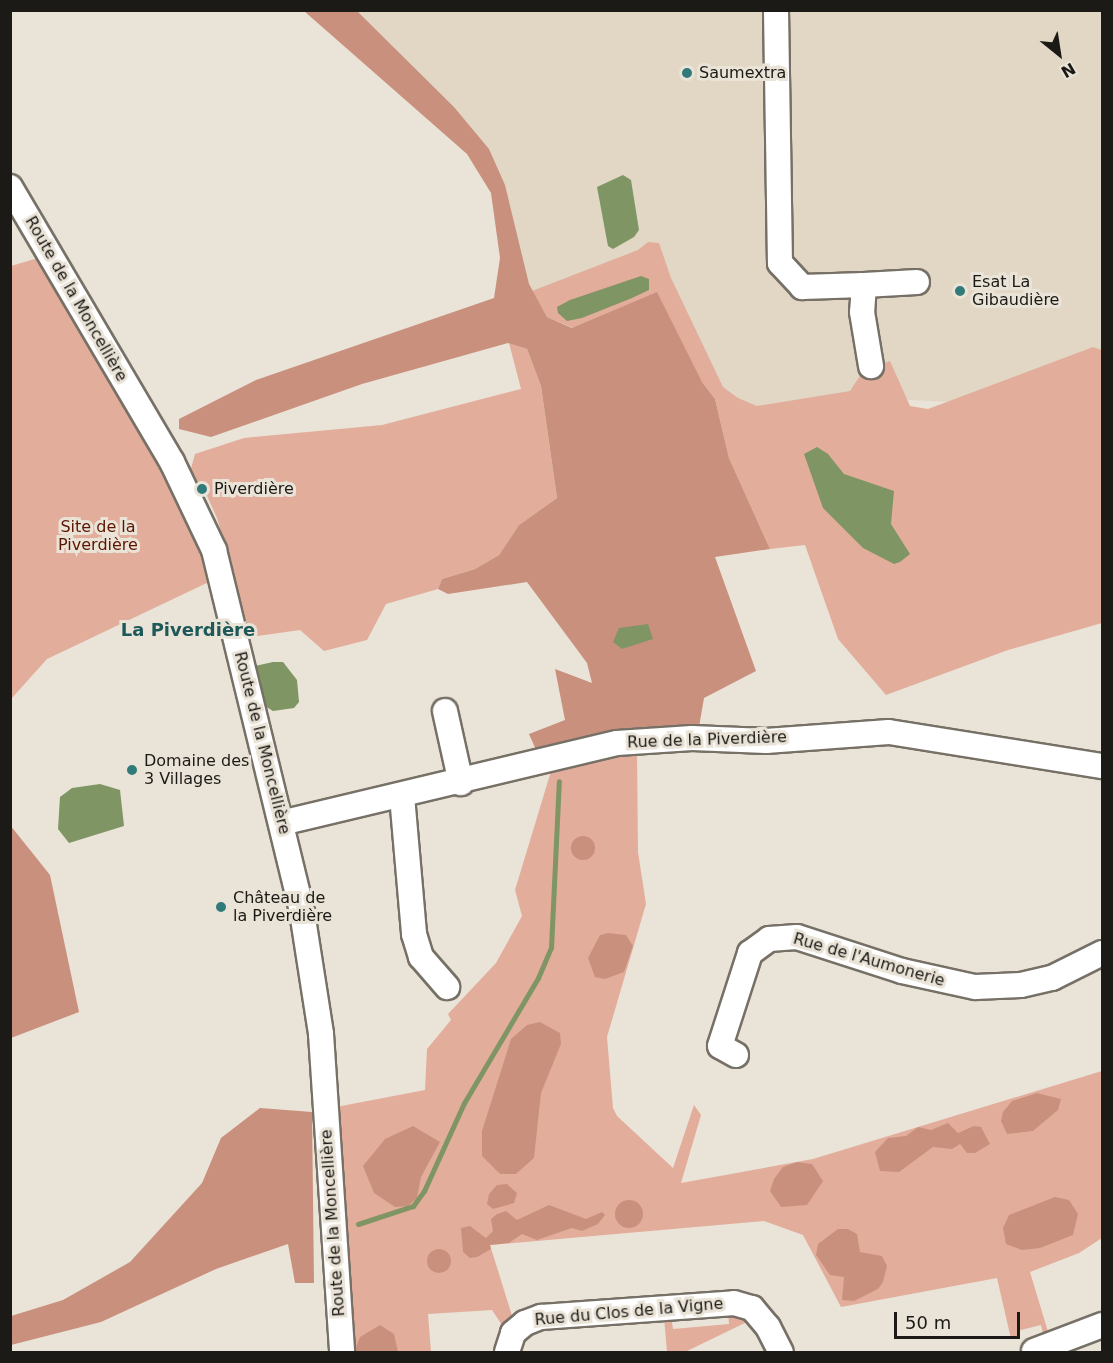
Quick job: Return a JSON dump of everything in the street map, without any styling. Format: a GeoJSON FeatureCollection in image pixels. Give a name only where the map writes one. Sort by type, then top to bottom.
{"type":"FeatureCollection","features":[{"type":"Feature","properties":{"kind":"street"},"geometry":{"type":"LineString","coordinates":[[776,10],[780,263],[802,287],[917,282]]}},
{"type":"Feature","properties":{"kind":"street","name":"Route de la Moncellière"},"geometry":{"type":"LineString","coordinates":[[10,187],[200,516],[222,580],[303,912],[321,1034],[342,1353]]}},
{"type":"Feature","properties":{"kind":"street"},"geometry":{"type":"LineString","coordinates":[[864,285],[862,312],[871,366]]}},
{"type":"Feature","properties":{"kind":"street"},"geometry":{"type":"LineString","coordinates":[[445,711],[461,783]]}},
{"type":"Feature","properties":{"kind":"street","name":"Rue de la Piverdière"},"geometry":{"type":"LineString","coordinates":[[281,823],[385,793],[461,783],[617,743],[692,738],[766,741],[889,732],[1102,766]]}},
{"type":"Feature","properties":{"kind":"street"},"geometry":{"type":"LineString","coordinates":[[385,793],[414,934],[421,957],[447,987]]}},
{"type":"Feature","properties":{"kind":"street","name":"Rue de l'Aumonerie"},"geometry":{"type":"LineString","coordinates":[[736,1055],[720,1046],[750,953],[769,939],[797,937],[902,971],[975,987],[1021,986],[1052,978],[1102,952]]}},
{"type":"Feature","properties":{"kind":"street","name":"Rue du Clos de la Vigne"},"geometry":{"type":"LineString","coordinates":[[507,1353],[513,1333],[525,1323],[541,1317],[734,1303],[752,1308],[768,1327],[780,1353]]}},
{"type":"Feature","properties":{"kind":"street"},"geometry":{"type":"LineString","coordinates":[[1034,1351],[1102,1325]]}},
{"type":"Feature","properties":{"kind":"shaded area"},"geometry":{"type":"Polygon","coordinates":[[[304,11],[357,11],[454,107],[489,149],[505,185],[529,284],[547,317],[572,328],[657,292],[702,382],[715,399],[729,458],[770,549],[715,557],[756,671],[704,698],[699,727],[661,726],[537,752],[529,734],[565,720],[555,669],[592,683],[587,663],[527,582],[448,594],[438,589],[442,579],[475,569],[499,555],[519,525],[557,498],[541,386],[527,349],[508,343],[362,384],[211,437],[179,429],[179,419],[256,380],[494,298],[500,258],[491,193],[467,154],[304,11]]]}},
{"type":"Feature","properties":{"kind":"shaded area"},"geometry":{"type":"Polygon","coordinates":[[[324,11],[1102,11],[1102,350],[1093,347],[949,402],[873,398],[750,421],[702,378],[650,269],[521,314],[489,157],[324,11]]]}},
{"type":"Feature","properties":{"kind":"shaded area"},"geometry":{"type":"Polygon","coordinates":[[[623,175],[631,180],[639,230],[634,237],[613,249],[608,246],[597,187],[623,175]]]}},
{"type":"Feature","properties":{"kind":"shaded area"},"geometry":{"type":"Polygon","coordinates":[[[641,276],[649,279],[649,290],[632,298],[582,318],[567,321],[558,313],[557,307],[570,300],[641,276]]]}},
{"type":"Feature","properties":{"kind":"shaded area"},"geometry":{"type":"Polygon","coordinates":[[[817,447],[828,454],[844,474],[894,491],[891,524],[910,554],[900,562],[894,564],[863,548],[823,508],[804,454],[817,447]]]}},
{"type":"Feature","properties":{"kind":"shaded area"},"geometry":{"type":"Polygon","coordinates":[[[648,624],[653,639],[622,649],[613,642],[619,628],[648,624]]]}},
{"type":"Feature","properties":{"kind":"shaded area"},"geometry":{"type":"Polygon","coordinates":[[[283,662],[297,680],[299,702],[294,708],[273,711],[265,706],[255,666],[283,662]]]}},
{"type":"Feature","properties":{"kind":"shaded area"},"geometry":{"type":"Polygon","coordinates":[[[100,784],[120,790],[124,826],[69,843],[58,829],[60,797],[72,788],[100,784]]]}},
{"type":"Feature","properties":{"kind":"shaded area"},"geometry":{"type":"Polygon","coordinates":[[[10,825],[50,875],[79,1012],[11,1038],[10,825]]]}},
{"type":"Feature","properties":{"kind":"shaded area"},"geometry":{"type":"Polygon","coordinates":[[[583,836],[591,840],[595,848],[591,856],[583,860],[575,856],[571,848],[575,840],[583,836]]]}},
{"type":"Feature","properties":{"kind":"shaded area"},"geometry":{"type":"Polygon","coordinates":[[[608,933],[626,935],[633,946],[624,972],[605,979],[595,977],[588,958],[600,935],[608,933]]]}},
{"type":"Feature","properties":{"kind":"shaded area"},"geometry":{"type":"Polygon","coordinates":[[[540,1022],[560,1033],[561,1044],[541,1093],[534,1158],[516,1174],[500,1174],[482,1156],[482,1131],[511,1039],[527,1025],[540,1022]]]}},
{"type":"Feature","properties":{"kind":"shaded area"},"geometry":{"type":"Polygon","coordinates":[[[1037,1093],[1061,1099],[1058,1110],[1033,1131],[1007,1134],[1001,1121],[1003,1112],[1012,1101],[1037,1093]]]}},
{"type":"Feature","properties":{"kind":"shaded area"},"geometry":{"type":"Polygon","coordinates":[[[260,1108],[312,1112],[314,1283],[295,1283],[288,1244],[216,1269],[101,1322],[11,1345],[11,1316],[63,1300],[130,1262],[202,1183],[221,1138],[260,1108]]]}},
{"type":"Feature","properties":{"kind":"shaded area"},"geometry":{"type":"Polygon","coordinates":[[[948,1123],[958,1133],[974,1126],[981,1127],[990,1144],[975,1153],[967,1153],[960,1144],[952,1149],[933,1147],[899,1172],[880,1171],[875,1152],[888,1138],[906,1136],[918,1127],[931,1130],[948,1123]]]}},
{"type":"Feature","properties":{"kind":"shaded area"},"geometry":{"type":"Polygon","coordinates":[[[413,1126],[440,1142],[421,1177],[417,1198],[408,1206],[395,1207],[374,1193],[363,1166],[385,1139],[413,1126]]]}},
{"type":"Feature","properties":{"kind":"shaded area"},"geometry":{"type":"Polygon","coordinates":[[[797,1162],[812,1164],[823,1181],[807,1205],[781,1207],[770,1191],[774,1179],[783,1167],[797,1162]]]}},
{"type":"Feature","properties":{"kind":"shaded area"},"geometry":{"type":"Polygon","coordinates":[[[507,1184],[517,1193],[514,1203],[493,1209],[487,1204],[489,1194],[497,1185],[507,1184]]]}},
{"type":"Feature","properties":{"kind":"shaded area"},"geometry":{"type":"Polygon","coordinates":[[[1055,1197],[1069,1200],[1078,1214],[1073,1235],[1040,1248],[1022,1250],[1006,1244],[1003,1228],[1009,1215],[1055,1197]]]}},
{"type":"Feature","properties":{"kind":"shaded area"},"geometry":{"type":"Polygon","coordinates":[[[629,1200],[639,1204],[643,1214],[639,1224],[629,1228],[619,1224],[615,1214],[619,1204],[629,1200]]]}},
{"type":"Feature","properties":{"kind":"shaded area"},"geometry":{"type":"Polygon","coordinates":[[[549,1205],[586,1219],[602,1212],[605,1215],[598,1224],[582,1231],[572,1228],[537,1240],[522,1234],[509,1243],[490,1245],[491,1249],[477,1257],[470,1258],[463,1252],[461,1228],[470,1226],[486,1238],[493,1231],[491,1219],[497,1214],[506,1211],[517,1220],[549,1205]]]}},
{"type":"Feature","properties":{"kind":"shaded area"},"geometry":{"type":"Polygon","coordinates":[[[838,1229],[848,1229],[857,1234],[860,1252],[882,1256],[887,1266],[883,1282],[878,1289],[854,1301],[842,1300],[844,1277],[830,1275],[816,1255],[818,1244],[838,1229]]]}},
{"type":"Feature","properties":{"kind":"shaded area"},"geometry":{"type":"Polygon","coordinates":[[[439,1249],[448,1252],[451,1261],[448,1270],[439,1273],[430,1270],[427,1261],[430,1252],[439,1249]]]}},
{"type":"Feature","properties":{"kind":"shaded area"},"geometry":{"type":"Polygon","coordinates":[[[380,1325],[394,1334],[398,1352],[354,1352],[360,1337],[380,1325]]]}},
{"type":"Feature","properties":{"kind":"green space"},"geometry":{"type":"Polygon","coordinates":[[[648,242],[659,243],[671,278],[723,387],[738,398],[757,406],[850,391],[863,371],[890,361],[910,406],[928,409],[1093,347],[1102,350],[1102,623],[1008,650],[886,695],[838,639],[805,545],[770,549],[729,458],[715,399],[702,382],[547,317],[532,291],[638,250],[648,242]]]}},
{"type":"Feature","properties":{"kind":"green space","name":"Site de la Piverdière"},"geometry":{"type":"Polygon","coordinates":[[[38,258],[170,483],[211,581],[47,659],[11,699],[11,266],[38,258]]]}},
{"type":"Feature","properties":{"kind":"green space"},"geometry":{"type":"Polygon","coordinates":[[[509,343],[527,349],[541,386],[557,498],[519,525],[499,555],[475,569],[442,579],[438,589],[386,604],[367,640],[324,651],[300,630],[251,637],[217,518],[203,487],[195,484],[190,472],[195,454],[244,438],[382,425],[521,389],[509,343]]]}},
{"type":"Feature","properties":{"kind":"green space"},"geometry":{"type":"Polygon","coordinates":[[[637,750],[638,852],[646,904],[607,1037],[613,1108],[617,1116],[673,1168],[694,1105],[701,1115],[681,1183],[813,1159],[1102,1071],[1102,1238],[1079,1253],[1030,1272],[1049,1335],[1044,1337],[1041,1325],[1017,1331],[1018,1337],[1011,1339],[997,1278],[841,1307],[803,1235],[764,1221],[490,1245],[514,1322],[506,1331],[492,1310],[428,1314],[431,1352],[353,1352],[336,1107],[425,1090],[427,1049],[451,1020],[448,1014],[496,963],[522,916],[515,890],[552,768],[637,750]]]}},
{"type":"Feature","properties":{"kind":"green space"},"geometry":{"type":"Polygon","coordinates":[[[728,1310],[751,1320],[685,1352],[667,1352],[664,1317],[671,1316],[673,1329],[729,1324],[728,1310]]]}},
{"type":"Feature","properties":{"kind":"waterway"},"geometry":{"type":"LineString","coordinates":[[358,1224],[413,1206],[424,1191],[464,1103],[538,978],[551,948],[559,781]]}},
{"type":"Feature","properties":{"kind":"place","name":"Saumextra"},"geometry":{"type":"Point","coordinates":[687,73]}},
{"type":"Feature","properties":{"kind":"place","name":"Esat La Gibaudière"},"geometry":{"type":"Point","coordinates":[960,291]}},
{"type":"Feature","properties":{"kind":"place","name":"Piverdière"},"geometry":{"type":"Point","coordinates":[202,489]}},
{"type":"Feature","properties":{"kind":"place","name":"Domaine des 3 Villages"},"geometry":{"type":"Point","coordinates":[132,770]}},
{"type":"Feature","properties":{"kind":"place","name":"Château de la Piverdière"},"geometry":{"type":"Point","coordinates":[221,907]}},
{"type":"Feature","properties":{"kind":"district","name":"La Piverdière"},"geometry":{"type":"Point","coordinates":[188,630]}}]}
